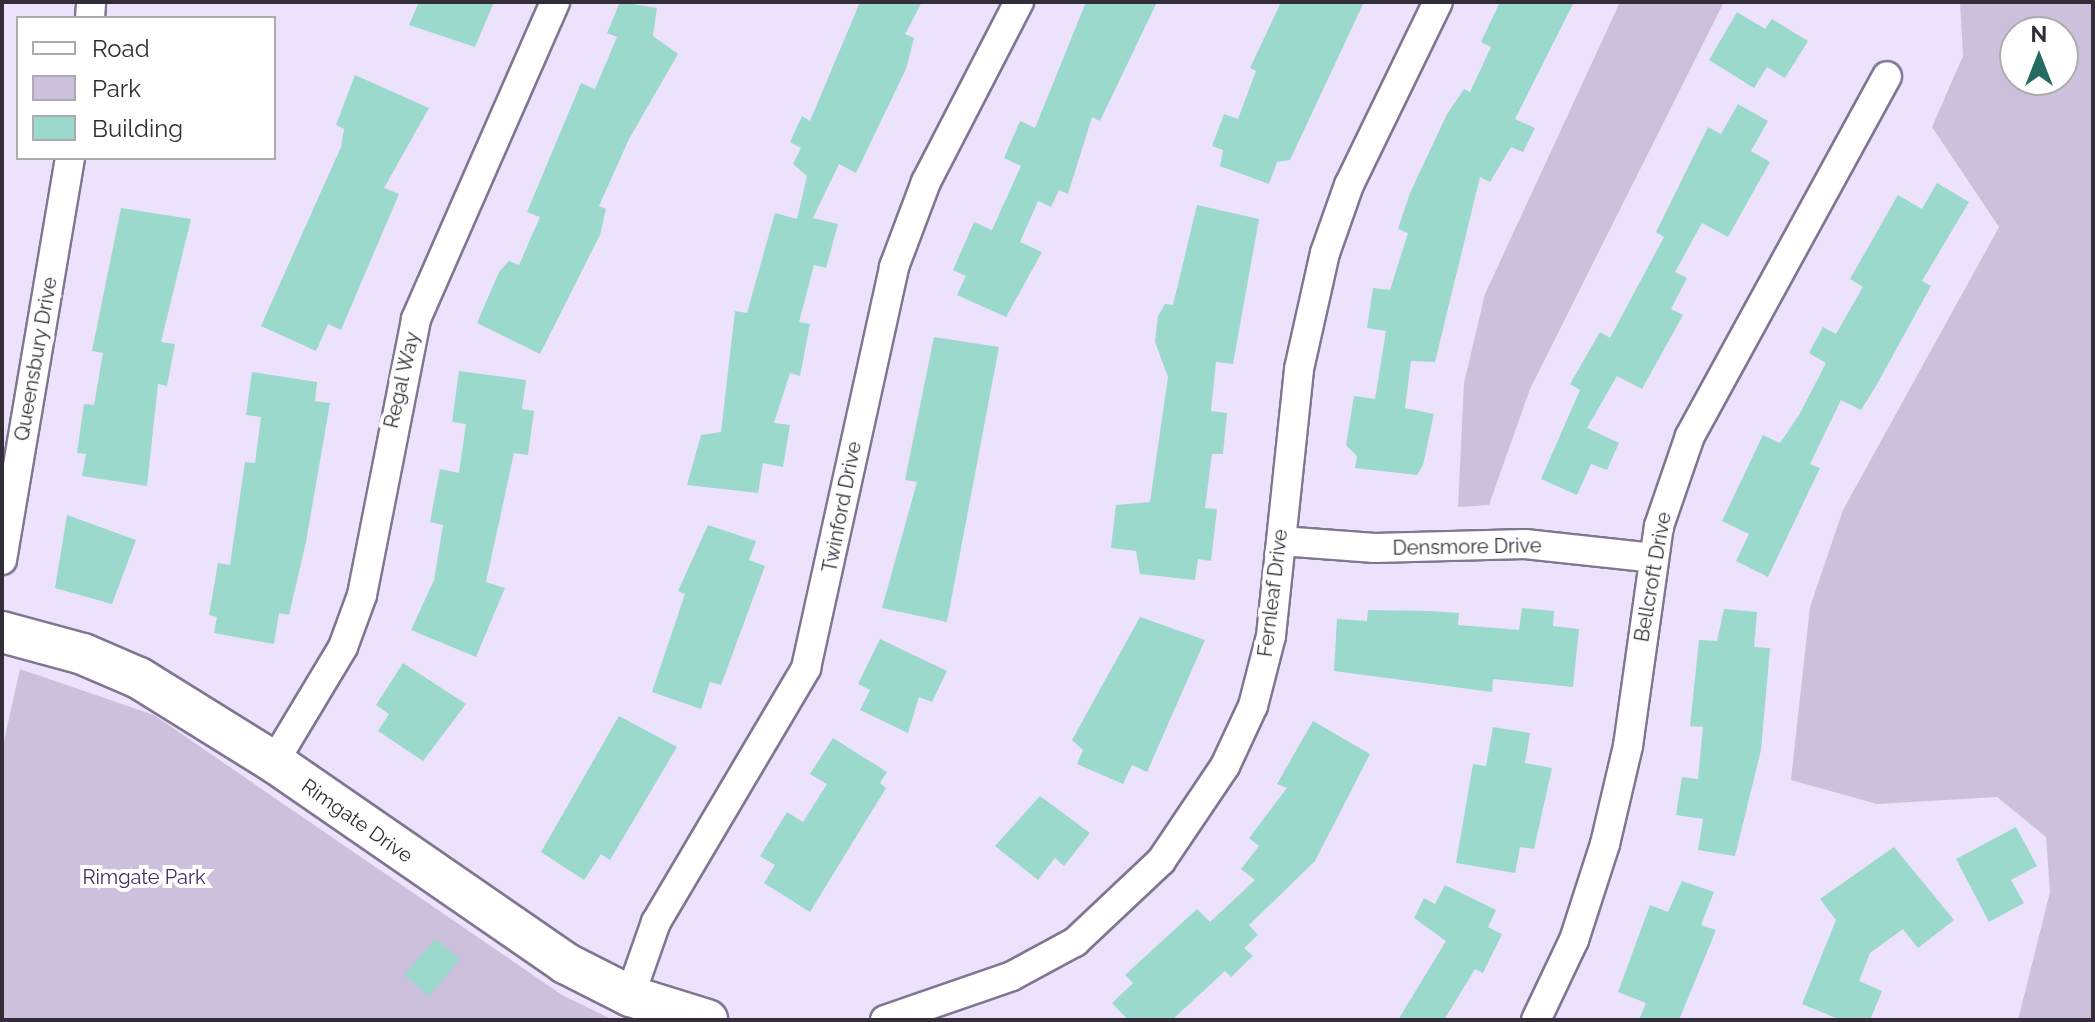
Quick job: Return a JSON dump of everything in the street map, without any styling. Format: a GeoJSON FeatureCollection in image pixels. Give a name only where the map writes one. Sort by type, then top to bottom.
{"type":"FeatureCollection","features":[{"type":"Feature","properties":{"kind":"street","name":"Regal Way"},"geometry":{"type":"LineString","coordinates":[[274,762],[343,647],[362,595],[416,319],[555,2]]}},
{"type":"Feature","properties":{"kind":"street","name":"Twinford Drive"},"geometry":{"type":"LineString","coordinates":[[630,996],[656,922],[806,668],[894,267],[926,182],[1019,2]]}},
{"type":"Feature","properties":{"kind":"street","name":"Fernleaf Drive"},"geometry":{"type":"LineString","coordinates":[[885,1020],[1012,976],[1075,942],[1161,861],[1193,821],[1253,706],[1271,636],[1299,369],[1325,253],[1349,185],[1438,2]]}},
{"type":"Feature","properties":{"kind":"street","name":"Bellcroft Drive"},"geometry":{"type":"LineString","coordinates":[[1536,1020],[1574,940],[1605,844],[1628,746],[1653,558],[1690,436],[1887,76]]}},
{"type":"Feature","properties":{"kind":"street","name":"Queensbury Drive"},"geometry":{"type":"LineString","coordinates":[[2,560],[70,160]]}},
{"type":"Feature","properties":{"kind":"street","name":"Densmore Drive"},"geometry":{"type":"LineString","coordinates":[[1281,541],[1375,548],[1525,544],[1653,558]]}},
{"type":"Feature","properties":{"kind":"street","name":"Rimgate Drive"},"geometry":{"type":"LineString","coordinates":[[2,632],[83,654],[139,678],[274,762],[510,927],[630,996],[707,1020]]}},
{"type":"Feature","properties":{"kind":"green space"},"geometry":{"type":"Polygon","coordinates":[[[1620,2],[1724,2],[1530,389],[1489,505],[1458,507],[1464,383],[1485,294],[1620,2]]]}},
{"type":"Feature","properties":{"kind":"green space"},"geometry":{"type":"Polygon","coordinates":[[[1960,2],[2093,2],[2093,1020],[2018,1020],[2050,892],[2046,837],[1997,797],[1877,804],[1791,780],[1810,607],[1843,510],[1999,227],[1932,127],[1963,56],[1960,2]]]}},
{"type":"Feature","properties":{"kind":"green space","name":"Rimgate Park"},"geometry":{"type":"Polygon","coordinates":[[[20,669],[154,715],[562,995],[613,1020],[2,1020],[2,750],[20,669]]]}},
{"type":"Feature","properties":{"kind":"building"},"geometry":{"type":"Polygon","coordinates":[[[419,2],[494,2],[475,47],[409,25],[419,2]]]}},
{"type":"Feature","properties":{"kind":"building"},"geometry":{"type":"Polygon","coordinates":[[[620,2],[657,8],[653,36],[678,54],[629,139],[599,206],[606,209],[600,235],[540,354],[477,323],[499,272],[509,261],[519,265],[540,217],[527,212],[581,83],[595,89],[617,37],[607,33],[620,2]]]}},
{"type":"Feature","properties":{"kind":"building"},"geometry":{"type":"Polygon","coordinates":[[[860,2],[922,2],[905,34],[914,38],[906,69],[856,173],[839,164],[813,218],[838,224],[826,268],[814,265],[799,322],[810,324],[800,376],[790,373],[774,423],[790,425],[783,467],[763,463],[758,493],[687,485],[701,435],[721,432],[735,311],[747,313],[775,213],[797,219],[807,176],[793,164],[801,148],[790,142],[802,116],[810,121],[860,2]]]}},
{"type":"Feature","properties":{"kind":"building"},"geometry":{"type":"Polygon","coordinates":[[[1086,2],[1157,2],[1100,121],[1092,117],[1068,194],[1059,190],[1051,207],[1038,201],[1020,242],[1042,252],[1006,317],[957,295],[966,276],[953,270],[974,222],[992,230],[1021,166],[1004,158],[1020,121],[1035,128],[1086,2]]]}},
{"type":"Feature","properties":{"kind":"building"},"geometry":{"type":"Polygon","coordinates":[[[1281,2],[1364,2],[1290,160],[1277,162],[1269,184],[1220,166],[1223,150],[1212,146],[1224,114],[1238,119],[1256,71],[1250,68],[1281,2]]]}},
{"type":"Feature","properties":{"kind":"building"},"geometry":{"type":"Polygon","coordinates":[[[1500,2],[1574,2],[1515,119],[1535,128],[1523,152],[1511,147],[1490,182],[1480,177],[1435,362],[1411,361],[1405,408],[1434,414],[1423,465],[1417,475],[1355,468],[1357,456],[1346,445],[1354,396],[1375,399],[1386,331],[1367,328],[1373,288],[1390,290],[1408,233],[1398,229],[1410,193],[1447,114],[1464,89],[1470,92],[1491,47],[1481,42],[1500,2]]]}},
{"type":"Feature","properties":{"kind":"building"},"geometry":{"type":"Polygon","coordinates":[[[1737,12],[1765,29],[1772,19],[1808,41],[1785,78],[1767,67],[1754,88],[1709,60],[1737,12]]]}},
{"type":"Feature","properties":{"kind":"building"},"geometry":{"type":"Polygon","coordinates":[[[355,75],[429,108],[384,188],[399,194],[341,330],[328,324],[316,351],[261,326],[341,147],[344,129],[336,125],[355,75]]]}},
{"type":"Feature","properties":{"kind":"building"},"geometry":{"type":"Polygon","coordinates":[[[1738,104],[1768,121],[1751,151],[1770,162],[1728,237],[1702,223],[1675,272],[1687,278],[1671,309],[1683,315],[1642,389],[1617,376],[1587,428],[1619,443],[1607,470],[1591,464],[1577,495],[1541,479],[1580,390],[1570,384],[1600,332],[1610,338],[1664,237],[1656,232],[1708,127],[1721,134],[1738,104]]]}},
{"type":"Feature","properties":{"kind":"building"},"geometry":{"type":"Polygon","coordinates":[[[1937,183],[1969,202],[1922,281],[1931,286],[1861,410],[1841,400],[1810,464],[1820,468],[1768,577],[1736,561],[1749,534],[1722,521],[1763,435],[1780,443],[1799,415],[1826,363],[1809,353],[1823,327],[1836,334],[1863,287],[1850,279],[1898,195],[1922,209],[1937,183]]]}},
{"type":"Feature","properties":{"kind":"building"},"geometry":{"type":"Polygon","coordinates":[[[1197,205],[1259,219],[1233,364],[1216,362],[1211,411],[1227,413],[1223,454],[1212,454],[1205,508],[1217,509],[1211,561],[1198,559],[1195,580],[1140,574],[1136,551],[1111,548],[1116,505],[1150,502],[1168,377],[1155,342],[1158,316],[1165,304],[1173,305],[1197,205]]]}},
{"type":"Feature","properties":{"kind":"building"},"geometry":{"type":"Polygon","coordinates":[[[121,208],[191,219],[161,342],[175,344],[167,386],[158,384],[147,486],[82,476],[86,454],[77,453],[84,404],[94,405],[103,353],[92,351],[121,208]]]}},
{"type":"Feature","properties":{"kind":"building"},"geometry":{"type":"Polygon","coordinates":[[[934,337],[999,347],[947,622],[882,608],[917,482],[905,480],[934,337]]]}},
{"type":"Feature","properties":{"kind":"building"},"geometry":{"type":"Polygon","coordinates":[[[459,371],[526,380],[522,409],[534,411],[528,455],[514,453],[486,582],[505,588],[476,657],[411,630],[434,580],[443,525],[430,522],[440,469],[459,473],[466,424],[452,422],[459,371]]]}},
{"type":"Feature","properties":{"kind":"building"},"geometry":{"type":"Polygon","coordinates":[[[252,372],[317,382],[315,401],[330,403],[306,542],[289,615],[279,613],[274,644],[214,633],[217,617],[209,615],[218,563],[230,565],[245,462],[255,463],[261,417],[246,415],[252,372]]]}},
{"type":"Feature","properties":{"kind":"building"},"geometry":{"type":"Polygon","coordinates":[[[67,515],[136,540],[112,604],[55,588],[67,515]]]}},
{"type":"Feature","properties":{"kind":"building"},"geometry":{"type":"Polygon","coordinates":[[[708,525],[756,541],[749,560],[765,566],[721,685],[710,682],[701,709],[652,692],[685,594],[678,591],[708,525]]]}},
{"type":"Feature","properties":{"kind":"building"},"geometry":{"type":"Polygon","coordinates":[[[1522,608],[1554,611],[1553,626],[1579,629],[1573,687],[1493,679],[1492,692],[1334,671],[1337,619],[1367,621],[1368,610],[1429,611],[1459,613],[1458,625],[1519,630],[1522,608]]]}},
{"type":"Feature","properties":{"kind":"building"},"geometry":{"type":"Polygon","coordinates":[[[1724,609],[1757,612],[1754,647],[1770,648],[1761,750],[1735,856],[1698,850],[1703,819],[1676,815],[1682,777],[1698,779],[1703,727],[1690,726],[1699,640],[1717,641],[1724,609]]]}},
{"type":"Feature","properties":{"kind":"building"},"geometry":{"type":"Polygon","coordinates":[[[1140,617],[1205,640],[1147,772],[1132,765],[1123,784],[1077,764],[1083,750],[1072,740],[1140,617]]]}},
{"type":"Feature","properties":{"kind":"building"},"geometry":{"type":"Polygon","coordinates":[[[880,639],[947,671],[932,702],[919,697],[908,733],[860,710],[870,690],[858,684],[880,639]]]}},
{"type":"Feature","properties":{"kind":"building"},"geometry":{"type":"Polygon","coordinates":[[[403,663],[466,704],[423,761],[378,731],[389,714],[376,705],[403,663]]]}},
{"type":"Feature","properties":{"kind":"building"},"geometry":{"type":"Polygon","coordinates":[[[619,716],[677,747],[610,860],[601,854],[584,880],[541,852],[619,716]]]}},
{"type":"Feature","properties":{"kind":"building"},"geometry":{"type":"Polygon","coordinates":[[[1313,721],[1370,754],[1315,861],[1249,925],[1258,935],[1244,948],[1253,956],[1231,977],[1225,971],[1172,1020],[1128,1020],[1112,1003],[1133,983],[1125,975],[1197,909],[1210,922],[1255,880],[1241,869],[1259,846],[1249,838],[1287,788],[1277,784],[1313,721]]]}},
{"type":"Feature","properties":{"kind":"building"},"geometry":{"type":"Polygon","coordinates":[[[1493,727],[1530,733],[1525,763],[1552,768],[1534,849],[1520,847],[1515,873],[1456,863],[1473,764],[1486,766],[1493,727]]]}},
{"type":"Feature","properties":{"kind":"building"},"geometry":{"type":"Polygon","coordinates":[[[833,738],[887,772],[880,783],[886,788],[810,912],[764,883],[775,865],[760,856],[787,812],[803,822],[827,784],[810,774],[833,738]]]}},
{"type":"Feature","properties":{"kind":"building"},"geometry":{"type":"Polygon","coordinates":[[[1040,796],[1090,833],[1064,866],[1055,858],[1038,880],[995,846],[1040,796]]]}},
{"type":"Feature","properties":{"kind":"building"},"geometry":{"type":"Polygon","coordinates":[[[2016,827],[2037,866],[2011,880],[2024,903],[1989,922],[1956,859],[2016,827]]]}},
{"type":"Feature","properties":{"kind":"building"},"geometry":{"type":"Polygon","coordinates":[[[1894,847],[1954,920],[1918,948],[1903,929],[1870,953],[1859,981],[1882,991],[1870,1020],[1841,1020],[1802,1004],[1836,920],[1820,899],[1894,847]]]}},
{"type":"Feature","properties":{"kind":"building"},"geometry":{"type":"Polygon","coordinates":[[[1682,881],[1714,892],[1701,925],[1716,930],[1679,1020],[1639,1020],[1646,1003],[1618,992],[1650,905],[1668,912],[1682,881]]]}},
{"type":"Feature","properties":{"kind":"building"},"geometry":{"type":"Polygon","coordinates":[[[1445,885],[1496,910],[1488,927],[1502,934],[1483,973],[1475,969],[1444,1020],[1398,1020],[1446,941],[1414,918],[1424,898],[1435,904],[1445,885]]]}},
{"type":"Feature","properties":{"kind":"building"},"geometry":{"type":"Polygon","coordinates":[[[435,939],[460,959],[429,996],[404,975],[435,939]]]}}]}
